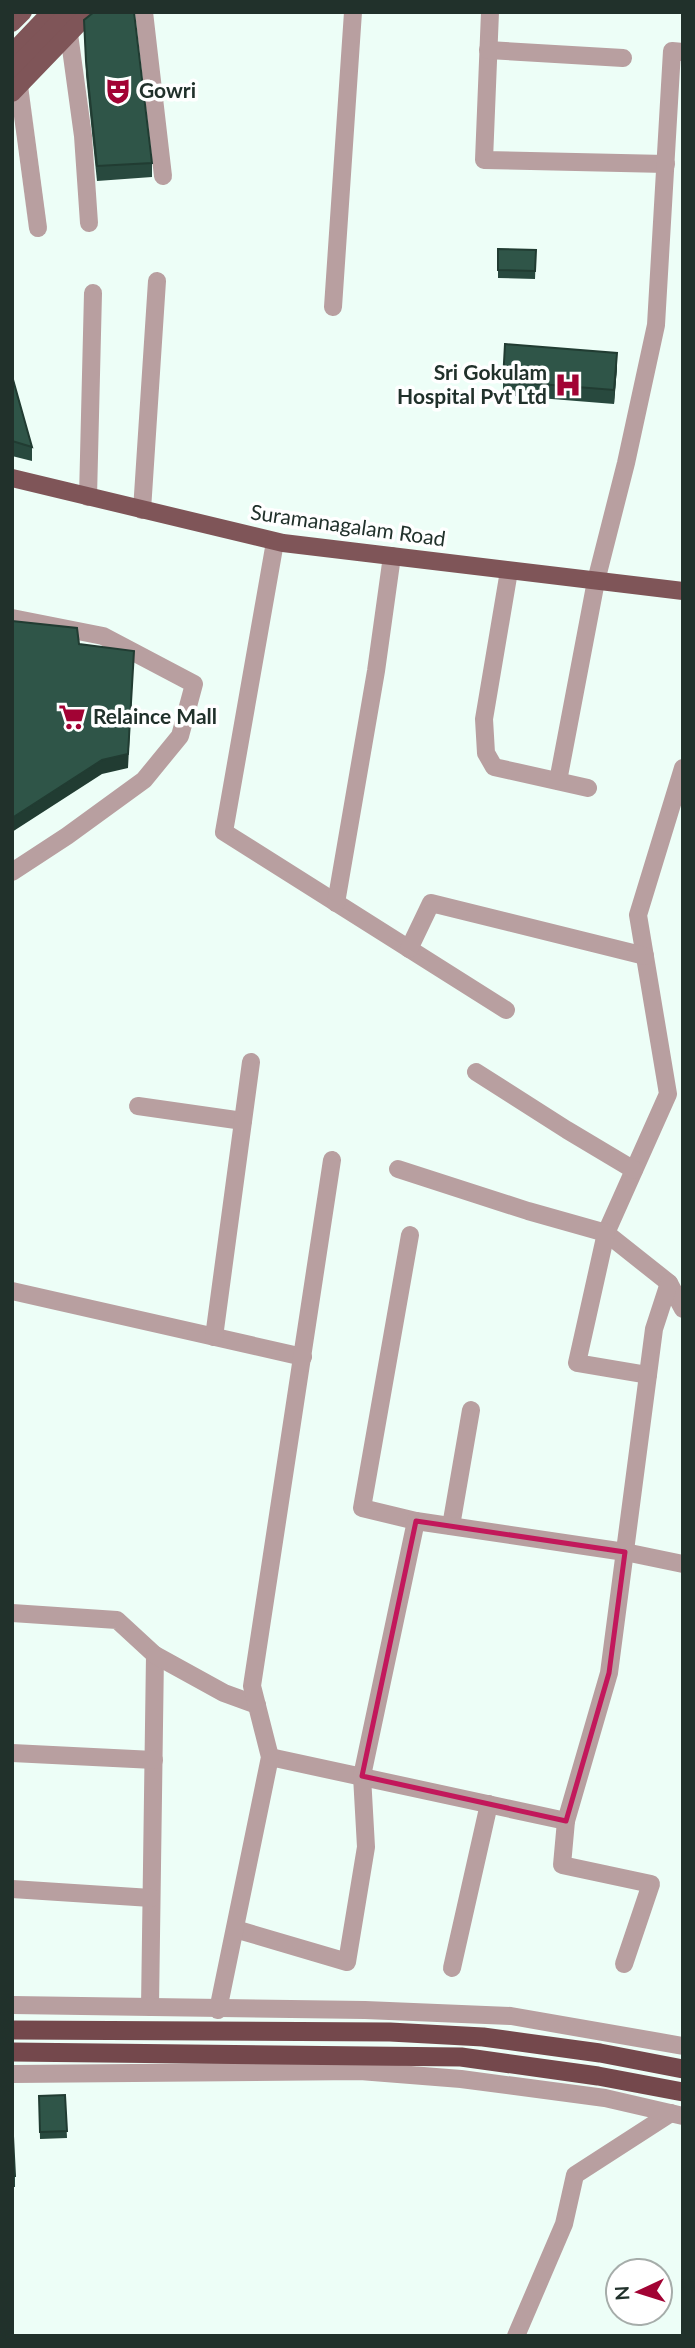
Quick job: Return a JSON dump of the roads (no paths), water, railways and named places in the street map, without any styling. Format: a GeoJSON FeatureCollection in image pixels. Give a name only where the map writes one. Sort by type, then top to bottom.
{"type":"FeatureCollection","features":[{"type":"Feature","properties":{"kind":"highway"},"geometry":{"type":"LineString","coordinates":[[12,2030],[390,2032],[483,2037],[600,2053],[683,2069]]}},
{"type":"Feature","properties":{"kind":"highway"},"geometry":{"type":"LineString","coordinates":[[12,2052],[461,2057],[598,2076],[683,2092]]}},
{"type":"Feature","properties":{"kind":"main road"},"geometry":{"type":"LineString","coordinates":[[12,23],[23,12]]}},
{"type":"Feature","properties":{"kind":"main road"},"geometry":{"type":"LineString","coordinates":[[12,36],[35,12]]}},
{"type":"Feature","properties":{"kind":"main road"},"geometry":{"type":"LineString","coordinates":[[12,53],[51,12]]}},
{"type":"Feature","properties":{"kind":"main road"},"geometry":{"type":"LineString","coordinates":[[14,83],[69,12]]}},
{"type":"Feature","properties":{"kind":"main road"},"geometry":{"type":"LineString","coordinates":[[14,83],[78,12]]}},
{"type":"Feature","properties":{"kind":"main road"},"geometry":{"type":"LineString","coordinates":[[14,83],[90,12]]}},
{"type":"Feature","properties":{"kind":"main road","name":"Suramanagalam Road"},"geometry":{"type":"LineString","coordinates":[[12,478],[275,542],[683,591]]}},
{"type":"Feature","properties":{"kind":"street"},"geometry":{"type":"LineString","coordinates":[[144,12],[163,176]]}},
{"type":"Feature","properties":{"kind":"street"},"geometry":{"type":"LineString","coordinates":[[333,307],[353,12]]}},
{"type":"Feature","properties":{"kind":"street"},"geometry":{"type":"LineString","coordinates":[[489,12],[484,160],[666,164]]}},
{"type":"Feature","properties":{"kind":"street"},"geometry":{"type":"LineString","coordinates":[[69,34],[83,136],[89,223]]}},
{"type":"Feature","properties":{"kind":"street"},"geometry":{"type":"LineString","coordinates":[[488,50],[623,58]]}},
{"type":"Feature","properties":{"kind":"street"},"geometry":{"type":"LineString","coordinates":[[558,781],[596,581],[626,463],[656,325],[672,51],[683,52]]}},
{"type":"Feature","properties":{"kind":"street"},"geometry":{"type":"LineString","coordinates":[[14,83],[38,229]]}},
{"type":"Feature","properties":{"kind":"street"},"geometry":{"type":"LineString","coordinates":[[142,510],[157,281]]}},
{"type":"Feature","properties":{"kind":"street"},"geometry":{"type":"LineString","coordinates":[[88,497],[93,293]]}},
{"type":"Feature","properties":{"kind":"street"},"geometry":{"type":"LineString","coordinates":[[275,542],[224,832],[506,1010]]}},
{"type":"Feature","properties":{"kind":"street"},"geometry":{"type":"LineString","coordinates":[[336,903],[374,683],[392,556]]}},
{"type":"Feature","properties":{"kind":"street"},"geometry":{"type":"LineString","coordinates":[[509,571],[484,719],[486,753],[494,767],[588,788]]}},
{"type":"Feature","properties":{"kind":"street"},"geometry":{"type":"LineString","coordinates":[[12,618],[103,636],[194,684],[180,736],[144,780],[12,872]]}},
{"type":"Feature","properties":{"kind":"street"},"geometry":{"type":"LineString","coordinates":[[648,1375],[577,1363],[606,1233],[668,1094],[638,915],[683,768]]}},
{"type":"Feature","properties":{"kind":"street"},"geometry":{"type":"LineString","coordinates":[[410,949],[431,903],[645,956]]}},
{"type":"Feature","properties":{"kind":"street"},"geometry":{"type":"LineString","coordinates":[[214,1337],[251,1062]]}},
{"type":"Feature","properties":{"kind":"street"},"geometry":{"type":"LineString","coordinates":[[476,1072],[634,1170]]}},
{"type":"Feature","properties":{"kind":"street"},"geometry":{"type":"LineString","coordinates":[[138,1106],[243,1121]]}},
{"type":"Feature","properties":{"kind":"street"},"geometry":{"type":"LineString","coordinates":[[218,2010],[270,1757],[252,1686],[331,1160]]}},
{"type":"Feature","properties":{"kind":"street"},"geometry":{"type":"LineString","coordinates":[[398,1169],[606,1233],[669,1283],[683,1309]]}},
{"type":"Feature","properties":{"kind":"street"},"geometry":{"type":"LineString","coordinates":[[410,1235],[362,1508],[416,1521],[625,1552],[683,1564]]}},
{"type":"Feature","properties":{"kind":"street"},"geometry":{"type":"LineString","coordinates":[[624,1964],[651,1884],[562,1865],[566,1821],[609,1673],[654,1329],[669,1283]]}},
{"type":"Feature","properties":{"kind":"street"},"geometry":{"type":"LineString","coordinates":[[12,1291],[303,1357]]}},
{"type":"Feature","properties":{"kind":"street"},"geometry":{"type":"LineString","coordinates":[[451,1526],[471,1410]]}},
{"type":"Feature","properties":{"kind":"street"},"geometry":{"type":"LineString","coordinates":[[234,1929],[346,1962],[366,1847],[362,1776],[416,1521]]}},
{"type":"Feature","properties":{"kind":"street"},"geometry":{"type":"LineString","coordinates":[[12,1613],[117,1620],[155,1655],[224,1693],[257,1705]]}},
{"type":"Feature","properties":{"kind":"street"},"geometry":{"type":"LineString","coordinates":[[150,2007],[155,1655]]}},
{"type":"Feature","properties":{"kind":"street"},"geometry":{"type":"LineString","coordinates":[[12,1754],[154,1759]]}},
{"type":"Feature","properties":{"kind":"street"},"geometry":{"type":"LineString","coordinates":[[270,1757],[566,1821]]}},
{"type":"Feature","properties":{"kind":"street"},"geometry":{"type":"LineString","coordinates":[[452,1968],[489,1804]]}},
{"type":"Feature","properties":{"kind":"street"},"geometry":{"type":"LineString","coordinates":[[12,1889],[151,1898]]}},
{"type":"Feature","properties":{"kind":"street"},"geometry":{"type":"LineString","coordinates":[[12,2005],[365,2010],[511,2016],[683,2046]]}},
{"type":"Feature","properties":{"kind":"street"},"geometry":{"type":"LineString","coordinates":[[12,2074],[360,2071],[461,2079],[605,2098],[677,2114]]}},
{"type":"Feature","properties":{"kind":"street"},"geometry":{"type":"LineString","coordinates":[[516,2336],[564,2224],[575,2175],[677,2114]]}},
{"type":"Feature","properties":{"kind":"place","name":"Gowri"},"geometry":{"type":"Point","coordinates":[118,91]}},
{"type":"Feature","properties":{"kind":"place","name":"Sri Gokulam Hospital Pvt Ltd"},"geometry":{"type":"Point","coordinates":[568,385]}},
{"type":"Feature","properties":{"kind":"place","name":"Relaince Mall"},"geometry":{"type":"Point","coordinates":[72,717]}}]}
